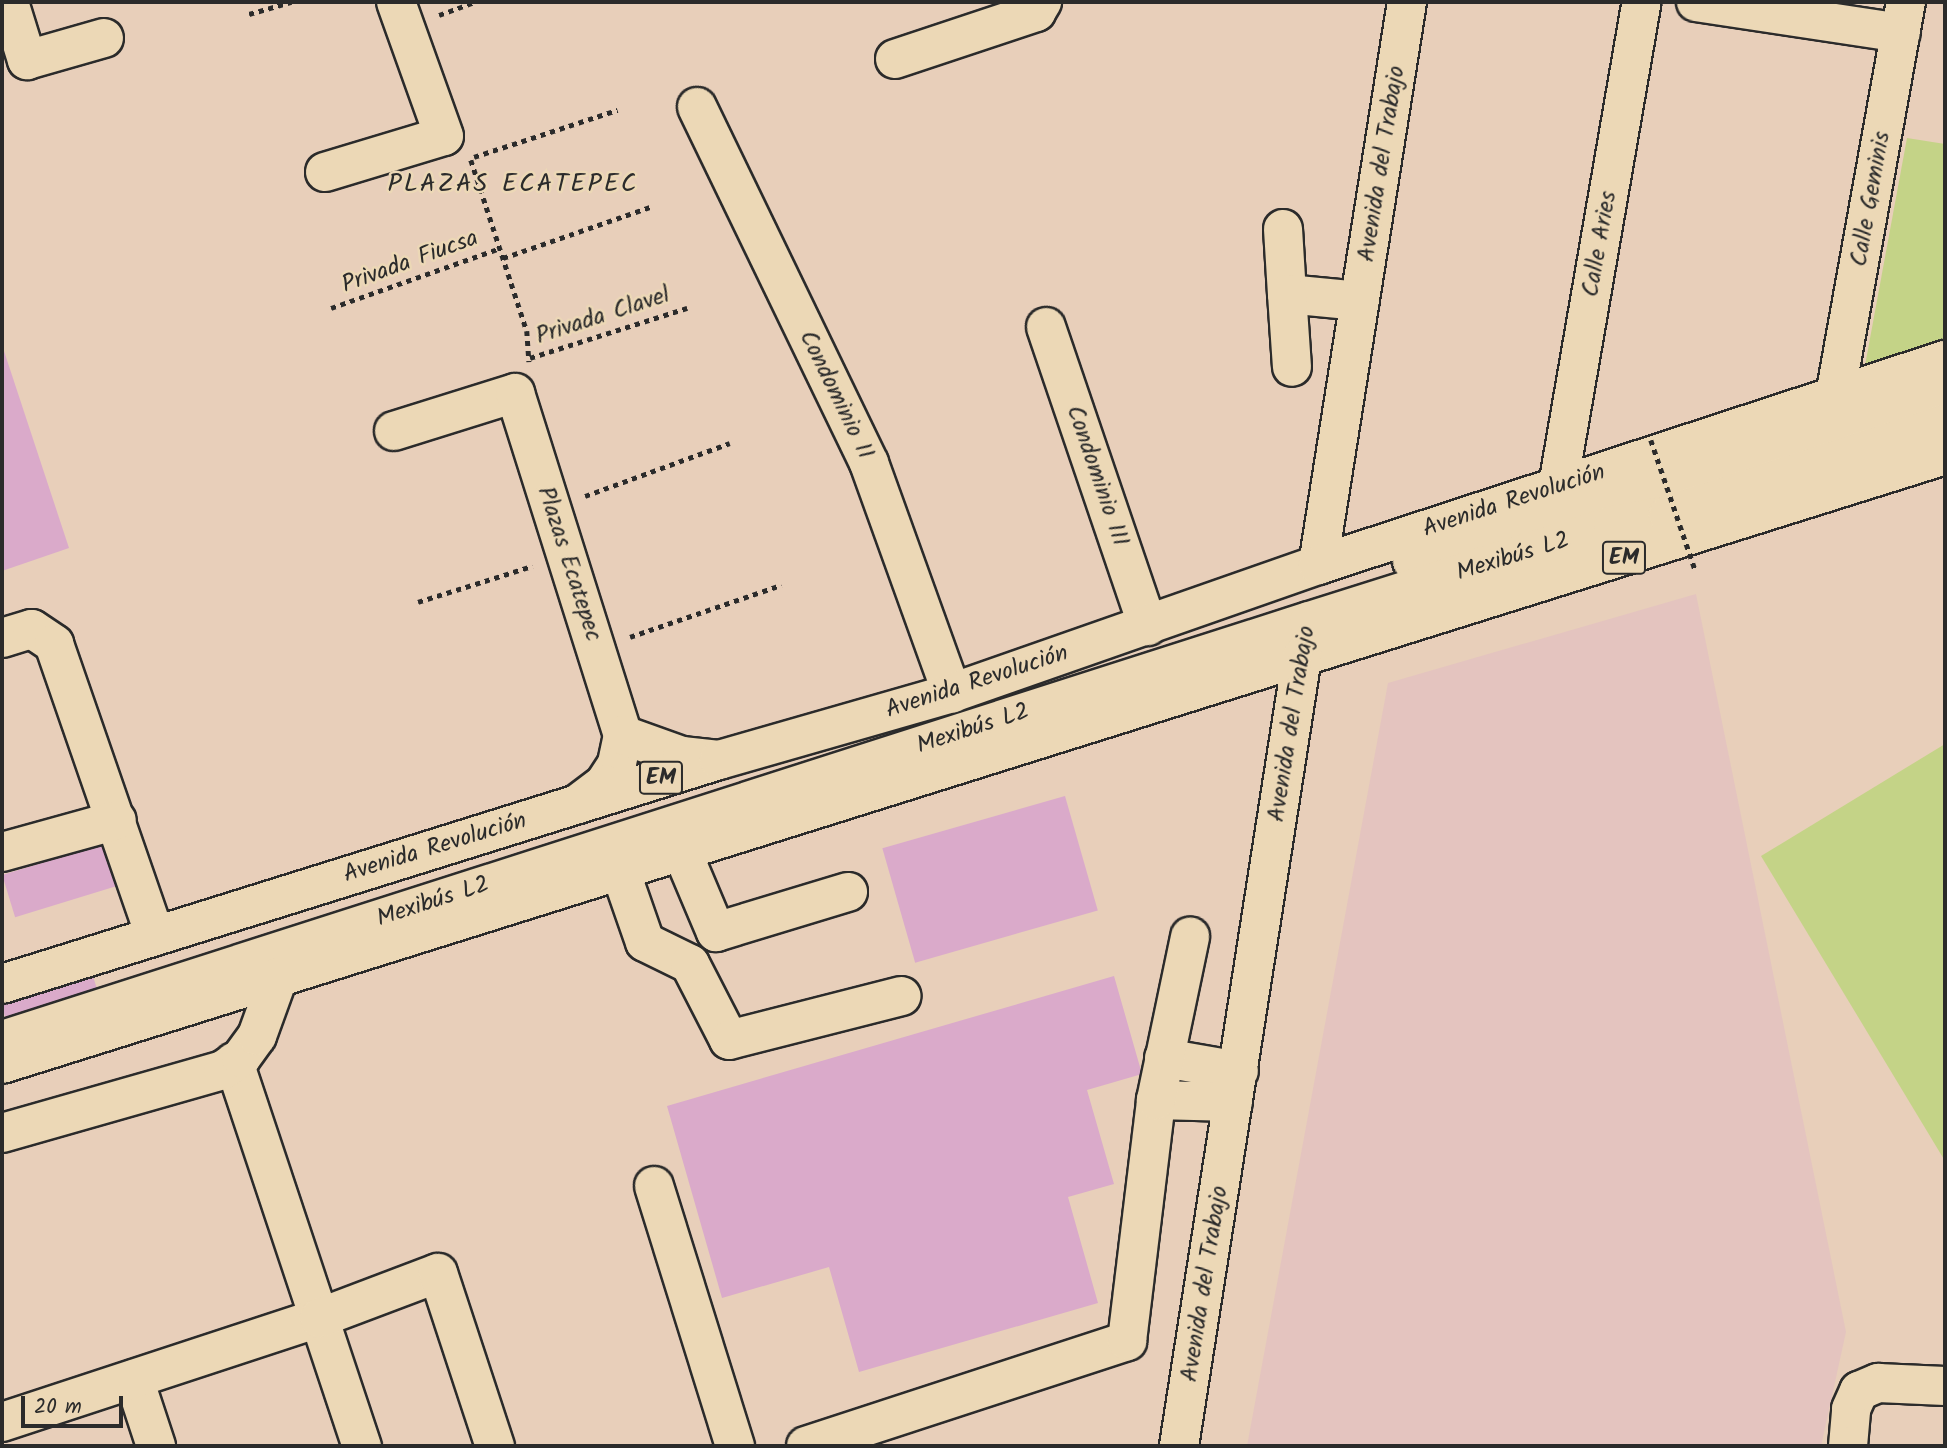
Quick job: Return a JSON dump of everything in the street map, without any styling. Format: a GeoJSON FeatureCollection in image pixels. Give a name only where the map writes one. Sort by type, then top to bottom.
{"type":"FeatureCollection","features":[{"type":"Feature","properties":{"kind":"main road"},"geometry":{"type":"LineString","coordinates":[[9,2],[27,60],[104,38]]}},
{"type":"Feature","properties":{"kind":"main road"},"geometry":{"type":"LineString","coordinates":[[325,172],[457,147],[396,2]]}},
{"type":"Feature","properties":{"kind":"main road"},"geometry":{"type":"LineString","coordinates":[[895,59],[1036,12],[1042,2]]}},
{"type":"Feature","properties":{"kind":"main road","name":"Avenida del Trabajo"},"geometry":{"type":"LineString","coordinates":[[1179,1446],[1407,2]]}},
{"type":"Feature","properties":{"kind":"main road","name":"Calle Aries"},"geometry":{"type":"LineString","coordinates":[[1558,486],[1642,2]]}},
{"type":"Feature","properties":{"kind":"main road"},"geometry":{"type":"LineString","coordinates":[[1696,2],[1903,18]]}},
{"type":"Feature","properties":{"kind":"main road","name":"Calle Geminis"},"geometry":{"type":"LineString","coordinates":[[1835,396],[1903,18]]}},
{"type":"Feature","properties":{"kind":"main road","name":"Condominio II"},"geometry":{"type":"LineString","coordinates":[[697,107],[869,463],[952,693]]}},
{"type":"Feature","properties":{"kind":"main road"},"geometry":{"type":"LineString","coordinates":[[1283,229],[1292,367]]}},
{"type":"Feature","properties":{"kind":"main road"},"geometry":{"type":"LineString","coordinates":[[1287,294],[1360,301]]}},
{"type":"Feature","properties":{"kind":"main road","name":"Condominio III"},"geometry":{"type":"LineString","coordinates":[[1046,327],[1148,626]]}},
{"type":"Feature","properties":{"kind":"main road","name":"Avenida Revolución"},"geometry":{"type":"LineString","coordinates":[[2,1064],[683,853],[1311,609],[1558,486],[1945,360]]}},
{"type":"Feature","properties":{"kind":"main road","name":"Mexibús L2"},"geometry":{"type":"LineString","coordinates":[[2,1040],[1311,609],[1945,386]]}},
{"type":"Feature","properties":{"kind":"main road"},"geometry":{"type":"LineString","coordinates":[[394,431],[515,393]]}},
{"type":"Feature","properties":{"kind":"main road","name":"Plazas Ecatepec"},"geometry":{"type":"LineString","coordinates":[[515,393],[623,735]]}},
{"type":"Feature","properties":{"kind":"main road","name":"Mexibús L2"},"geometry":{"type":"LineString","coordinates":[[2,1003],[1311,609],[1613,525],[1668,515],[1945,424]]}},
{"type":"Feature","properties":{"kind":"main road","name":"Avenida Revolución"},"geometry":{"type":"LineString","coordinates":[[2,984],[719,760],[952,693],[1148,626],[1311,609],[1945,455]]}},
{"type":"Feature","properties":{"kind":"main road"},"geometry":{"type":"LineString","coordinates":[[2,638],[32,629],[54,645],[117,820],[155,936]]}},
{"type":"Feature","properties":{"kind":"main road"},"geometry":{"type":"LineString","coordinates":[[577,804],[604,784],[617,764],[623,735],[682,757],[719,760]]}},
{"type":"Feature","properties":{"kind":"main road"},"geometry":{"type":"LineString","coordinates":[[2,852],[117,820]]}},
{"type":"Feature","properties":{"kind":"main road"},"geometry":{"type":"LineString","coordinates":[[683,853],[716,932],[848,892]]}},
{"type":"Feature","properties":{"kind":"main road"},"geometry":{"type":"LineString","coordinates":[[621,873],[645,942],[690,964],[729,1040],[901,996]]}},
{"type":"Feature","properties":{"kind":"main road"},"geometry":{"type":"LineString","coordinates":[[803,1445],[1127,1341],[1156,1100],[1189,937]]}},
{"type":"Feature","properties":{"kind":"main road"},"geometry":{"type":"LineString","coordinates":[[2,1133],[223,1070],[234,1062],[257,1036],[278,978]]}},
{"type":"Feature","properties":{"kind":"main road"},"geometry":{"type":"LineString","coordinates":[[1164,1058],[1236,1086]]}},
{"type":"Feature","properties":{"kind":"main road"},"geometry":{"type":"LineString","coordinates":[[234,1062],[362,1446]]}},
{"type":"Feature","properties":{"kind":"main road"},"geometry":{"type":"LineString","coordinates":[[1156,1100],[1236,1086]]}},
{"type":"Feature","properties":{"kind":"main road"},"geometry":{"type":"LineString","coordinates":[[654,1186],[735,1446]]}},
{"type":"Feature","properties":{"kind":"main road"},"geometry":{"type":"LineString","coordinates":[[2,1422],[319,1318],[438,1273],[495,1446]]}},
{"type":"Feature","properties":{"kind":"main road"},"geometry":{"type":"LineString","coordinates":[[134,1379],[156,1446]]}},
{"type":"Feature","properties":{"kind":"main road"},"geometry":{"type":"LineString","coordinates":[[1848,1446],[1851,1409],[1859,1391],[1878,1383],[1945,1386]]}},
{"type":"Feature","properties":{"kind":"path"},"geometry":{"type":"LineString","coordinates":[[249,15],[291,2]]}},
{"type":"Feature","properties":{"kind":"path"},"geometry":{"type":"LineString","coordinates":[[515,393],[530,358],[500,248],[457,147],[617,110]]}},
{"type":"Feature","properties":{"kind":"path"},"geometry":{"type":"LineString","coordinates":[[503,258],[653,206]]}},
{"type":"Feature","properties":{"kind":"path","name":"Privada Fiucsa"},"geometry":{"type":"LineString","coordinates":[[331,309],[500,248]]}},
{"type":"Feature","properties":{"kind":"path","name":"Privada Clavel"},"geometry":{"type":"LineString","coordinates":[[530,358],[687,307]]}},
{"type":"Feature","properties":{"kind":"path"},"geometry":{"type":"LineString","coordinates":[[1651,440],[1695,569]]}},
{"type":"Feature","properties":{"kind":"path"},"geometry":{"type":"LineString","coordinates":[[551,508],[730,443]]}},
{"type":"Feature","properties":{"kind":"path"},"geometry":{"type":"LineString","coordinates":[[418,602],[566,555]]}},
{"type":"Feature","properties":{"kind":"path"},"geometry":{"type":"LineString","coordinates":[[596,649],[781,584]]}},
{"type":"Feature","properties":{"kind":"shaded area"},"geometry":{"type":"Polygon","coordinates":[[[1696,594],[1846,1332],[1821,1446],[1247,1446],[1388,683],[1696,594]]]}},
{"type":"Feature","properties":{"kind":"green space"},"geometry":{"type":"Polygon","coordinates":[[[1907,138],[1945,144],[1945,343],[1864,371],[1907,138]]]}},
{"type":"Feature","properties":{"kind":"green space"},"geometry":{"type":"Polygon","coordinates":[[[1945,744],[1945,1161],[1761,856],[1945,744]]]}},
{"type":"Feature","properties":{"kind":"building"},"geometry":{"type":"Polygon","coordinates":[[[2,345],[69,548],[2,571],[2,345]]]}},
{"type":"Feature","properties":{"kind":"building"},"geometry":{"type":"Polygon","coordinates":[[[1065,796],[1098,910],[915,963],[882,848],[1065,796]]]}},
{"type":"Feature","properties":{"kind":"building"},"geometry":{"type":"Polygon","coordinates":[[[117,840],[130,882],[15,917],[2,875],[117,840]]]}},
{"type":"Feature","properties":{"kind":"building"},"geometry":{"type":"Polygon","coordinates":[[[93,976],[102,1006],[10,1034],[2,1004],[93,976]]]}},
{"type":"Feature","properties":{"kind":"building"},"geometry":{"type":"Polygon","coordinates":[[[1114,976],[1142,1074],[1087,1090],[1114,1184],[1068,1197],[1098,1303],[859,1372],[829,1267],[722,1298],[667,1106],[1114,976]]]}},
{"type":"Feature","properties":{"kind":"district","name":"PLAZAS ECATEPEC"},"geometry":{"type":"Point","coordinates":[513,185]}}]}
